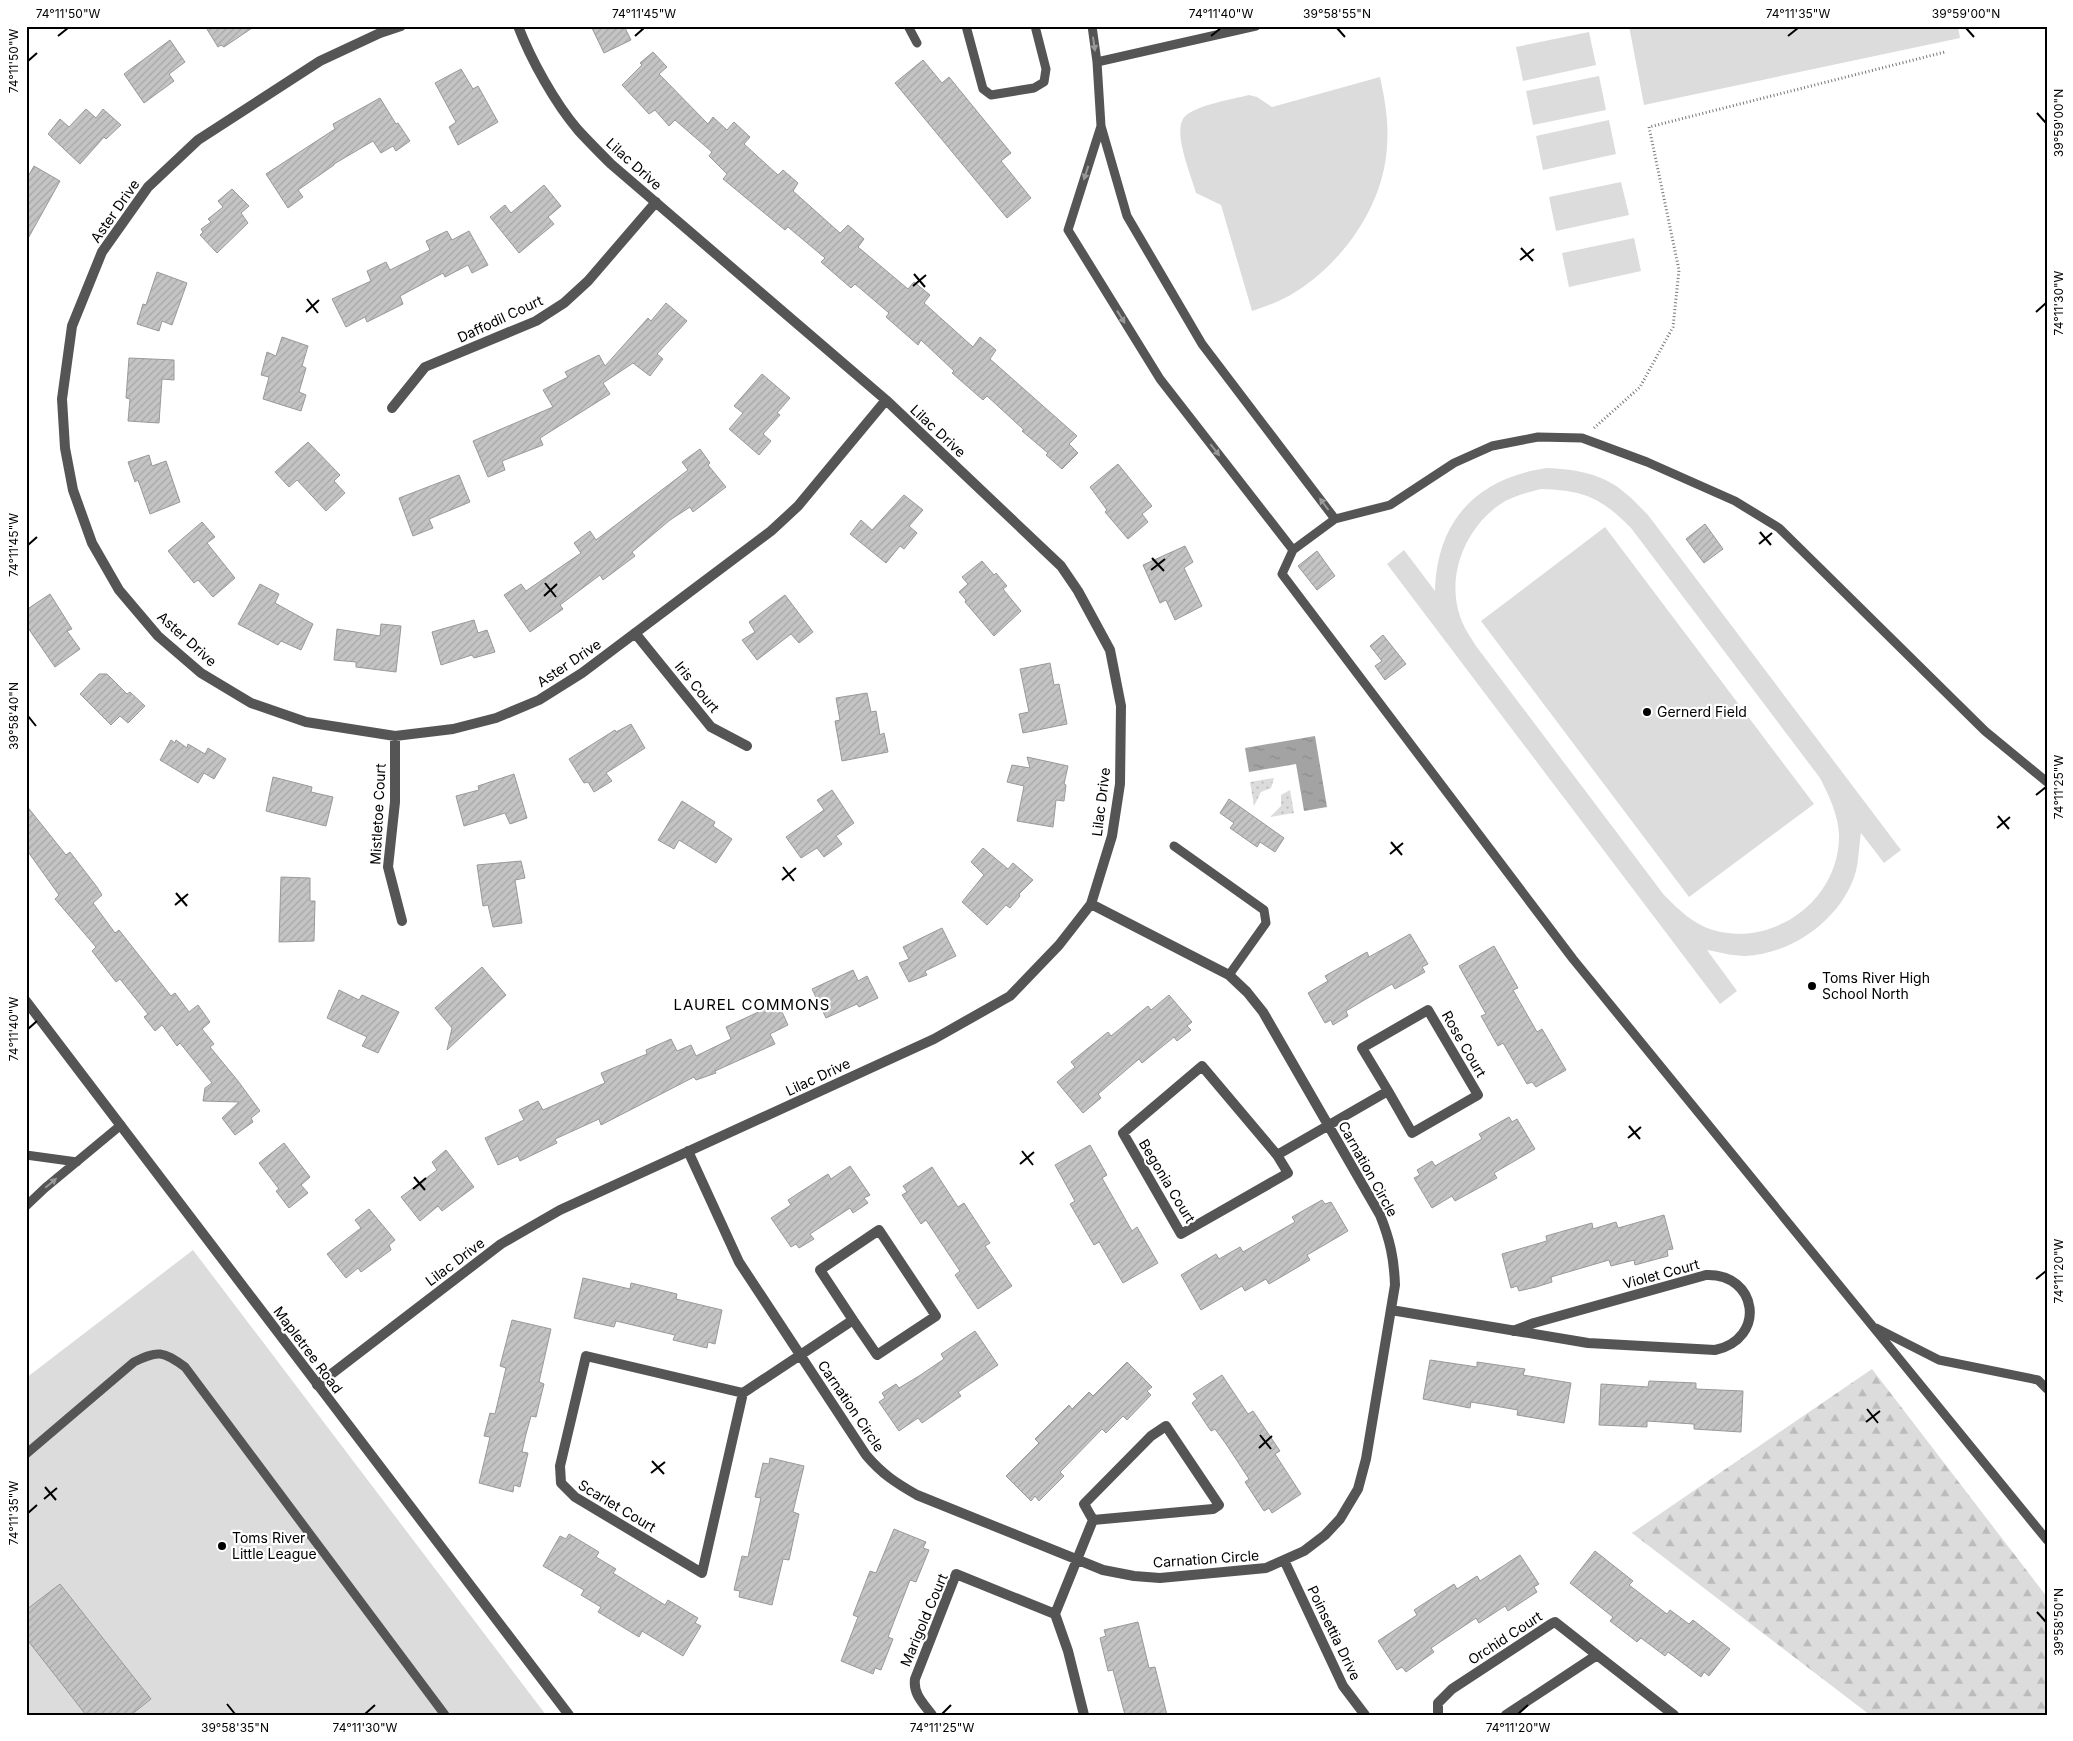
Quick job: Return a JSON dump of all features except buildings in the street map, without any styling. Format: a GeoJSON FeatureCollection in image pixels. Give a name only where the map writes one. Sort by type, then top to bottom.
{"type":"FeatureCollection","features":[{"type":"Feature","properties":{"kind":"street","name":"Aster Drive"},"geometry":{"type":"LineString","coordinates":[[401,26],[380,33],[312,66],[198,140],[148,187],[102,252],[72,326],[62,399],[65,448],[73,490],[92,543],[119,590],[158,636],[201,673],[251,702],[306,722],[395,736],[453,729],[496,718],[539,700],[582,673],[771,531],[798,506],[886,400]]}},
{"type":"Feature","properties":{"kind":"street","name":"Lilac Drive"},"geometry":{"type":"LineString","coordinates":[[317,1385],[501,1244],[560,1210],[934,1039],[1010,996],[1059,944],[1091,904],[1112,836],[1120,784],[1120,706],[1110,650],[1078,591],[1061,566],[886,400],[611,164],[577,129],[546,83],[525,45],[518,26]]}},
{"type":"Feature","properties":{"kind":"street","name":"Daffodil Court"},"geometry":{"type":"LineString","coordinates":[[392,408],[425,367],[536,321],[564,303],[588,281],[656,202]]}},
{"type":"Feature","properties":{"kind":"street","name":"Iris Court"},"geometry":{"type":"LineString","coordinates":[[635,633],[711,727],[747,746]]}},
{"type":"Feature","properties":{"kind":"street","name":"Mistletoe Court"},"geometry":{"type":"LineString","coordinates":[[395,736],[394,802],[388,867],[402,920]]}},
{"type":"Feature","properties":{"kind":"street","name":"Carnation Circle"},"geometry":{"type":"LineString","coordinates":[[688,1152],[739,1262],[866,1455],[881,1472],[917,1495],[1103,1570],[1134,1576],[1160,1578],[1266,1568],[1304,1551],[1324,1536],[1340,1519],[1358,1489],[1366,1459],[1395,1285],[1394,1259],[1387,1234],[1380,1215],[1263,1012],[1247,992],[1229,975],[1091,904]]}},
{"type":"Feature","properties":{"kind":"street","name":"Mapletree Road"},"geometry":{"type":"LineString","coordinates":[[26,1001],[568,1715]]}},
{"type":"Feature","properties":{"kind":"street","name":"Rose Court"},"geometry":{"type":"LineString","coordinates":[[1428,1010],[1478,1095],[1412,1133],[1388,1091],[1362,1048],[1428,1010]]}},
{"type":"Feature","properties":{"kind":"street","name":"Begonia Court"},"geometry":{"type":"LineString","coordinates":[[1202,1066],[1277,1155],[1288,1173],[1181,1234],[1123,1133],[1202,1066]]}},
{"type":"Feature","properties":{"kind":"street"},"geometry":{"type":"LineString","coordinates":[[1277,1155],[1388,1091]]}},
{"type":"Feature","properties":{"kind":"street"},"geometry":{"type":"LineString","coordinates":[[879,1230],[936,1316],[877,1355],[854,1320],[820,1270],[879,1230]]}},
{"type":"Feature","properties":{"kind":"street","name":"Violet Court"},"geometry":{"type":"LineString","coordinates":[[1391,1310],[1513,1331],[1588,1343],[1715,1350],[1734,1343],[1742,1336],[1747,1328],[1750,1308],[1748,1298],[1736,1282],[1716,1274],[1706,1275],[1513,1331]]}},
{"type":"Feature","properties":{"kind":"street"},"geometry":{"type":"LineString","coordinates":[[743,1393],[854,1320]]}},
{"type":"Feature","properties":{"kind":"street","name":"Scarlet Court"},"geometry":{"type":"LineString","coordinates":[[586,1356],[743,1393],[702,1574],[575,1497],[561,1483],[560,1466],[586,1356]]}},
{"type":"Feature","properties":{"kind":"street"},"geometry":{"type":"LineString","coordinates":[[1166,1426],[1219,1505],[1213,1509],[1093,1520],[1084,1504],[1151,1436],[1166,1426]]}},
{"type":"Feature","properties":{"kind":"street"},"geometry":{"type":"LineString","coordinates":[[1084,1715],[1068,1651],[1055,1614],[1093,1520]]}},
{"type":"Feature","properties":{"kind":"street","name":"Poinsettia Drive"},"geometry":{"type":"LineString","coordinates":[[1284,1560],[1344,1686],[1365,1715]]}},
{"type":"Feature","properties":{"kind":"street","name":"Marigold Court"},"geometry":{"type":"LineString","coordinates":[[932,1715],[914,1688],[915,1679],[956,1574],[1055,1614]]}},
{"type":"Feature","properties":{"kind":"street","name":"Orchid Court"},"geometry":{"type":"LineString","coordinates":[[1438,1715],[1438,1703],[1452,1689],[1555,1622],[1674,1715]]}},
{"type":"Feature","properties":{"kind":"street"},"geometry":{"type":"LineString","coordinates":[[1506,1715],[1597,1655]]}},
{"type":"Feature","properties":{"kind":"lane"},"geometry":{"type":"LineString","coordinates":[[908,26],[917,43]]}},
{"type":"Feature","properties":{"kind":"lane"},"geometry":{"type":"LineString","coordinates":[[966,26],[983,89],[991,94],[1034,88],[1044,82],[1046,69],[1035,26]]}},
{"type":"Feature","properties":{"kind":"lane"},"geometry":{"type":"LineString","coordinates":[[1092,26],[1097,62],[1101,126],[1127,216],[1202,344],[1335,519]]}},
{"type":"Feature","properties":{"kind":"lane"},"geometry":{"type":"LineString","coordinates":[[1097,62],[1256,26]]}},
{"type":"Feature","properties":{"kind":"lane"},"geometry":{"type":"LineString","coordinates":[[1101,126],[1068,230],[1160,379],[1293,550]]}},
{"type":"Feature","properties":{"kind":"lane"},"geometry":{"type":"LineString","coordinates":[[2047,782],[1984,731],[1779,528],[1736,502],[1648,462],[1582,438],[1538,437],[1492,446],[1454,463],[1390,505],[1335,519],[1293,550],[1282,574],[1573,959],[2047,1540]]}},
{"type":"Feature","properties":{"kind":"lane"},"geometry":{"type":"LineString","coordinates":[[1174,846],[1264,910],[1266,923],[1229,975]]}},
{"type":"Feature","properties":{"kind":"lane"},"geometry":{"type":"LineString","coordinates":[[26,1206],[121,1125]]}},
{"type":"Feature","properties":{"kind":"lane"},"geometry":{"type":"LineString","coordinates":[[26,1155],[77,1162]]}},
{"type":"Feature","properties":{"kind":"lane"},"geometry":{"type":"LineString","coordinates":[[1873,1326],[1939,1360],[2038,1380],[2047,1389]]}},
{"type":"Feature","properties":{"kind":"lane"},"geometry":{"type":"LineString","coordinates":[[26,1454],[134,1362],[149,1354],[167,1354],[185,1367],[444,1715]]}},
{"type":"Feature","properties":{"kind":"path"},"geometry":{"type":"LineString","coordinates":[[1582,438],[1640,387],[1673,327],[1679,270],[1649,127],[1944,52]]}},
{"type":"Feature","properties":{"kind":"green space"},"geometry":{"type":"Polygon","coordinates":[[[1629,26],[1958,26],[1960,38],[1644,105],[1629,26]]]}},
{"type":"Feature","properties":{"kind":"green space"},"geometry":{"type":"Polygon","coordinates":[[[1589,32],[1596,65],[1523,81],[1516,47],[1589,32]]]}},
{"type":"Feature","properties":{"kind":"green space"},"geometry":{"type":"Polygon","coordinates":[[[1599,76],[1606,110],[1533,125],[1526,91],[1599,76]]]}},
{"type":"Feature","properties":{"kind":"green space"},"geometry":{"type":"Polygon","coordinates":[[[1380,77],[1386,111],[1387,146],[1384,168],[1370,209],[1346,247],[1315,278],[1286,297],[1252,311],[1221,205],[1196,193],[1182,147],[1180,128],[1182,121],[1192,111],[1201,107],[1249,95],[1257,97],[1272,107],[1380,77]]]}},
{"type":"Feature","properties":{"kind":"green space"},"geometry":{"type":"Polygon","coordinates":[[[1609,120],[1616,154],[1543,170],[1536,136],[1609,120]]]}},
{"type":"Feature","properties":{"kind":"green space"},"geometry":{"type":"Polygon","coordinates":[[[1621,182],[1629,215],[1556,231],[1549,197],[1621,182]]]}},
{"type":"Feature","properties":{"kind":"green space"},"geometry":{"type":"Polygon","coordinates":[[[1634,238],[1641,271],[1569,287],[1562,253],[1634,238]]]}},
{"type":"Feature","properties":{"kind":"green space"},"geometry":{"type":"Polygon","coordinates":[[[1547,468],[1566,469],[1594,475],[1623,491],[1638,505],[1648,515],[1901,850],[1884,863],[1861,833],[1856,871],[1840,904],[1828,918],[1798,941],[1763,954],[1745,956],[1707,950],[1737,991],[1720,1004],[1387,564],[1404,550],[1435,591],[1438,565],[1444,543],[1453,523],[1466,506],[1482,492],[1501,481],[1522,473],[1547,468]],[[1541,489],[1505,501],[1483,519],[1473,532],[1459,562],[1456,578],[1458,610],[1465,629],[1664,895],[1675,906],[1693,920],[1713,930],[1736,934],[1759,932],[1780,925],[1799,913],[1816,898],[1828,879],[1836,858],[1839,835],[1837,820],[1830,798],[1820,778],[1631,528],[1611,509],[1601,503],[1580,494],[1541,489]]]}},
{"type":"Feature","properties":{"kind":"green space","name":"Gernerd Field"},"geometry":{"type":"Polygon","coordinates":[[[1605,527],[1814,804],[1689,897],[1481,621],[1605,527]]]}},
{"type":"Feature","properties":{"kind":"green space"},"geometry":{"type":"Polygon","coordinates":[[[1274,778],[1271,788],[1261,792],[1254,806],[1250,782],[1274,778]]]}},
{"type":"Feature","properties":{"kind":"green space"},"geometry":{"type":"Polygon","coordinates":[[[1290,790],[1294,813],[1270,817],[1281,806],[1281,795],[1290,790]]]}},
{"type":"Feature","properties":{"kind":"green space","name":"Toms River Little League"},"geometry":{"type":"Polygon","coordinates":[[[193,1250],[546,1715],[26,1715],[26,1378],[193,1250]]]}},
{"type":"Feature","properties":{"kind":"green space"},"geometry":{"type":"Polygon","coordinates":[[[1872,1369],[2047,1597],[2047,1715],[1870,1715],[1632,1533],[1872,1369]]]}},
{"type":"Feature","properties":{"kind":"water"},"geometry":{"type":"Polygon","coordinates":[[[1315,736],[1327,807],[1304,811],[1296,764],[1249,772],[1245,748],[1315,736]]]}},
{"type":"Feature","properties":{"kind":"place","name":"Gernerd Field"},"geometry":{"type":"Point","coordinates":[1647,712]}},
{"type":"Feature","properties":{"kind":"place","name":"Toms River High School North"},"geometry":{"type":"Point","coordinates":[1812,986]}},
{"type":"Feature","properties":{"kind":"place","name":"Toms River Little League"},"geometry":{"type":"Point","coordinates":[222,1546]}},
{"type":"Feature","properties":{"kind":"district","name":"LAUREL COMMONS"},"geometry":{"type":"Point","coordinates":[752,1005]}}]}
